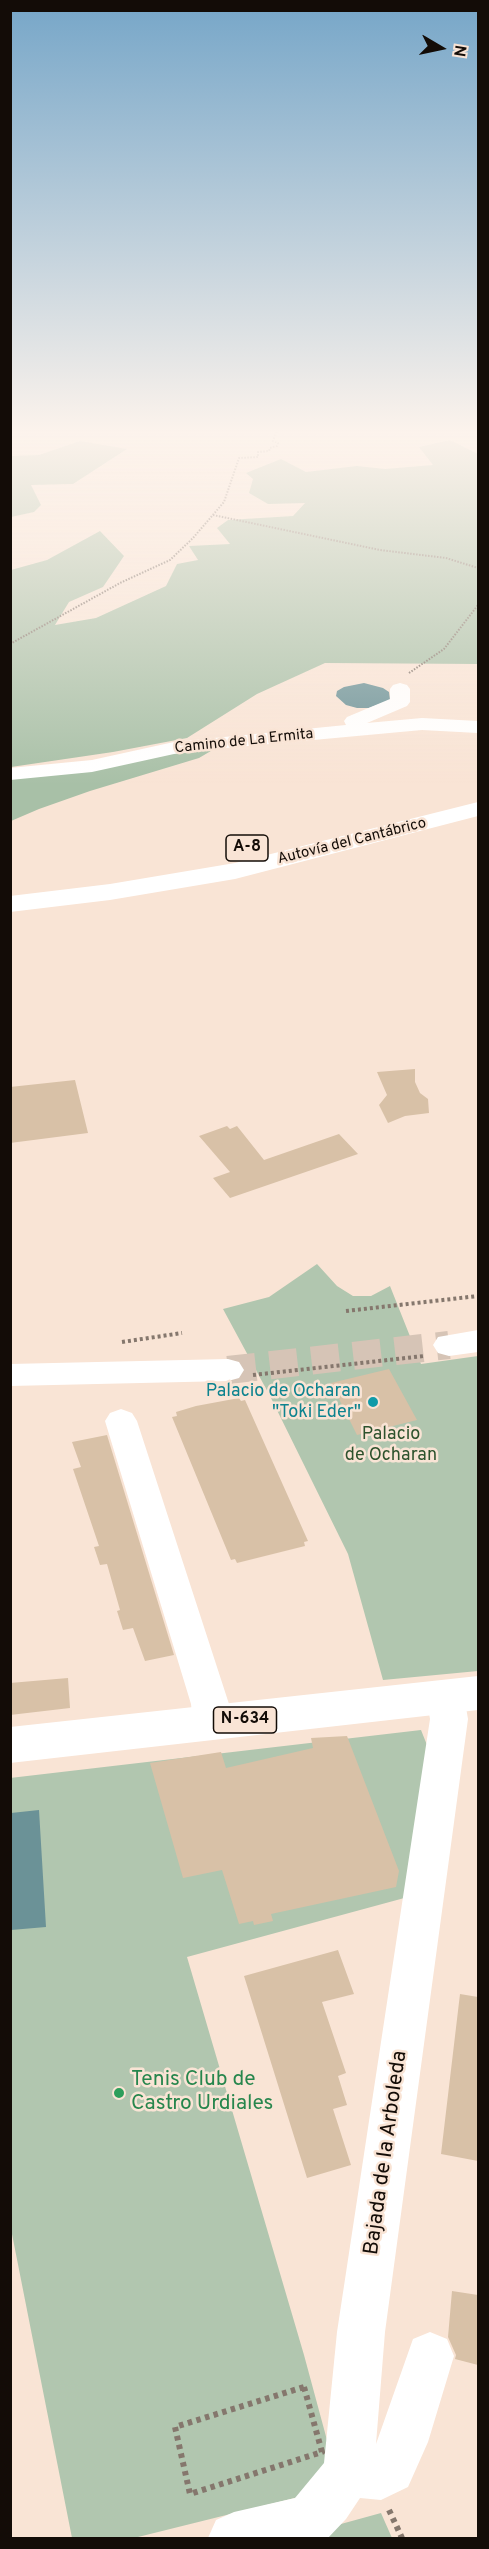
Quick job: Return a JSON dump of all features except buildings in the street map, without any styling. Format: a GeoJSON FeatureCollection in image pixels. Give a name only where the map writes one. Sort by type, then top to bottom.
{"type":"FeatureCollection","features":[{"type":"Feature","properties":{"kind":"highway","name":"Autovía del Cantábrico"},"geometry":{"type":"LineString","coordinates":[[10,886],[84,878],[210,856],[317,833],[478,790]]}},
{"type":"Feature","properties":{"kind":"highway","name":"Autovía del Cantábrico"},"geometry":{"type":"LineString","coordinates":[[10,904],[110,892],[236,871],[478,809]]}},
{"type":"Feature","properties":{"kind":"highway","name":"N-634"},"geometry":{"type":"LineString","coordinates":[[10,1745],[462,1694]]}},
{"type":"Feature","properties":{"kind":"street"},"geometry":{"type":"LineString","coordinates":[[240,729],[263,731],[340,720],[406,697]]}},
{"type":"Feature","properties":{"kind":"street"},"geometry":{"type":"LineString","coordinates":[[215,743],[267,718]]}},
{"type":"Feature","properties":{"kind":"street","name":"Camino de La Ermita"},"geometry":{"type":"LineString","coordinates":[[10,774],[92,766],[174,748],[215,743],[422,724],[478,727]]}},
{"type":"Feature","properties":{"kind":"street"},"geometry":{"type":"LineString","coordinates":[[10,1375],[235,1373]]}},
{"type":"Feature","properties":{"kind":"street"},"geometry":{"type":"LineString","coordinates":[[121,1421],[210,1704],[212,1724]]}},
{"type":"Feature","properties":{"kind":"street","name":"Bajada de la Arboleda"},"geometry":{"type":"LineString","coordinates":[[234,2538],[309,2522],[328,2501],[348,2472],[361,2332],[448,1719],[462,1694]]}},
{"type":"Feature","properties":{"kind":"street"},"geometry":{"type":"LineString","coordinates":[[348,2472],[381,2475],[390,2469],[403,2442],[430,2356]]}},
{"type":"Feature","properties":{"kind":"path"},"geometry":{"type":"LineString","coordinates":[[10,644],[120,583],[170,560],[184,547]]}},
{"type":"Feature","properties":{"kind":"path"},"geometry":{"type":"LineString","coordinates":[[365,547],[446,558],[478,568]]}},
{"type":"Feature","properties":{"kind":"path"},"geometry":{"type":"LineString","coordinates":[[406,697],[412,669],[444,649],[477,605],[478,600]]}},
{"type":"Feature","properties":{"kind":"path"},"geometry":{"type":"LineString","coordinates":[[346,1311],[478,1296]]}},
{"type":"Feature","properties":{"kind":"path"},"geometry":{"type":"LineString","coordinates":[[122,1342],[182,1333]]}},
{"type":"Feature","properties":{"kind":"path"},"geometry":{"type":"LineString","coordinates":[[235,1373],[453,1347]]}},
{"type":"Feature","properties":{"kind":"path"},"geometry":{"type":"LineString","coordinates":[[304,2387],[322,2452],[190,2494],[176,2427],[304,2387]]}},
{"type":"Feature","properties":{"kind":"green space"},"geometry":{"type":"Polygon","coordinates":[[[71,547],[115,547],[124,556],[103,587],[69,602],[55,625],[96,618],[166,586],[177,564],[198,560],[190,547],[478,547],[478,664],[325,663],[257,694],[187,738],[11,767],[11,570],[47,560],[71,547]]]}},
{"type":"Feature","properties":{"kind":"green space"},"geometry":{"type":"Polygon","coordinates":[[[216,748],[199,758],[90,791],[11,821],[10,779],[159,754],[216,748]]]}},
{"type":"Feature","properties":{"kind":"green space","name":"Palacio de Ocharan"},"geometry":{"type":"Polygon","coordinates":[[[317,1264],[337,1286],[353,1296],[371,1296],[390,1286],[421,1364],[478,1356],[478,1671],[383,1680],[348,1554],[271,1398],[223,1309],[269,1297],[317,1264]]]}},
{"type":"Feature","properties":{"kind":"green space","name":"Tenis Club de Castro Urdiales"},"geometry":{"type":"Polygon","coordinates":[[[421,1730],[431,1755],[408,1897],[187,1957],[304,2355],[334,2466],[319,2492],[134,2538],[72,2538],[11,2229],[10,1778],[421,1730]]]}},
{"type":"Feature","properties":{"kind":"green space"},"geometry":{"type":"Polygon","coordinates":[[[381,2513],[392,2538],[290,2538],[381,2513]]]}},
{"type":"Feature","properties":{"kind":"water"},"geometry":{"type":"Polygon","coordinates":[[[364,683],[383,688],[389,692],[390,700],[369,708],[357,708],[346,705],[336,696],[337,691],[344,687],[364,683]]]}},
{"type":"Feature","properties":{"kind":"water"},"geometry":{"type":"Polygon","coordinates":[[[39,1810],[46,1927],[11,1930],[11,1813],[39,1810]]]}},
{"type":"Feature","properties":{"kind":"tunnel"},"geometry":{"type":"LineString","coordinates":[[228,1370],[449,1345]]}},
{"type":"Feature","properties":{"kind":"place","name":"Palacio de Ocharan \"Toki Eder\""},"geometry":{"type":"Point","coordinates":[373,1402]}},
{"type":"Feature","properties":{"kind":"place","name":"Tenis Club de Castro Urdiales"},"geometry":{"type":"Point","coordinates":[119,2093]}}]}
